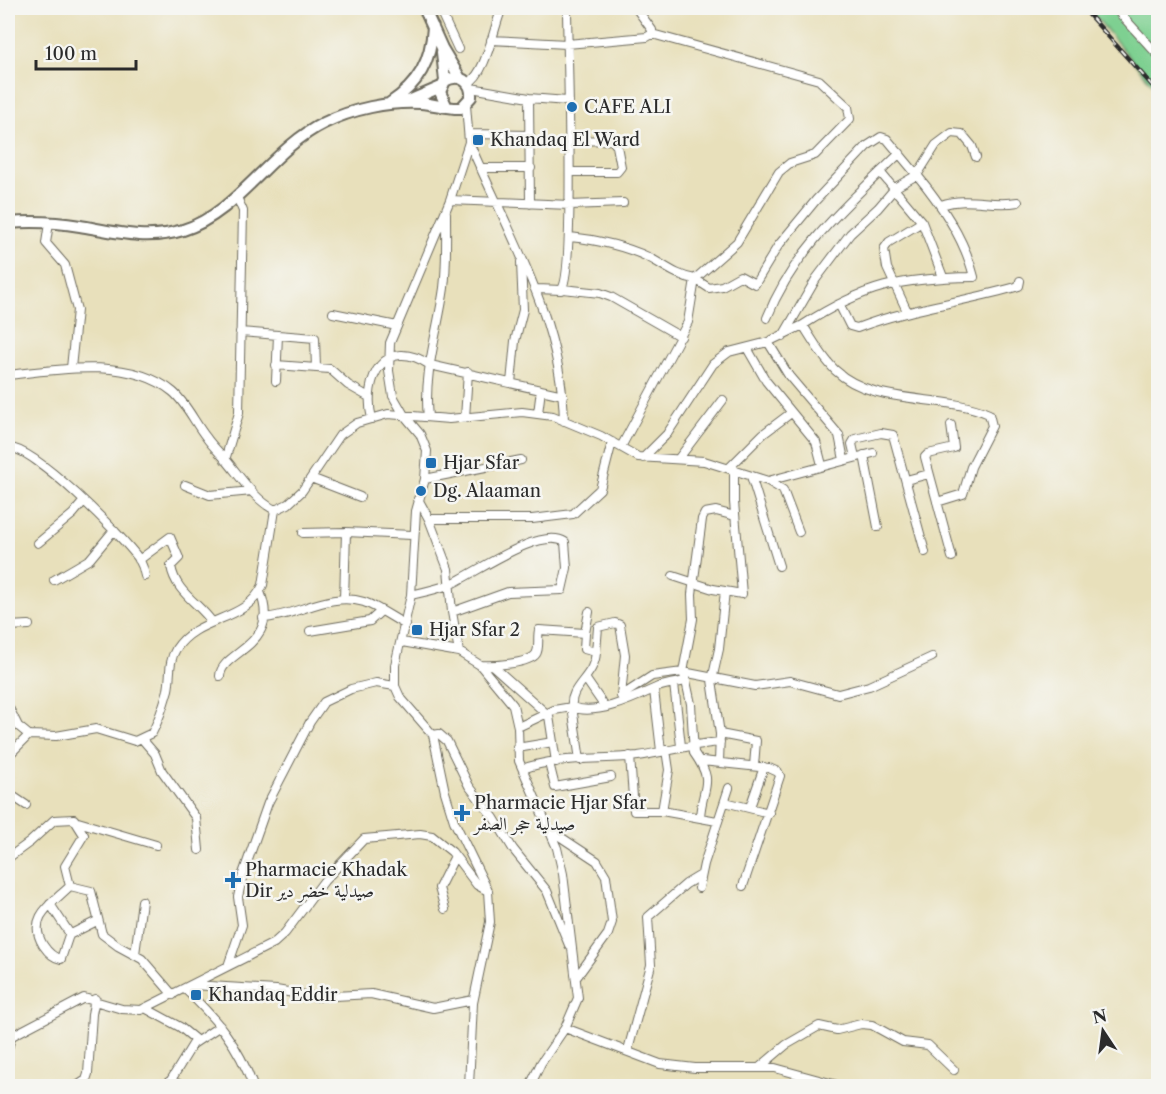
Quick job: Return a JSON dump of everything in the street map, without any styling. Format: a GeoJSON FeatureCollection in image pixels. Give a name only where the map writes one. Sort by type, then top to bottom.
{"type":"FeatureCollection","features":[{"type":"Feature","properties":{"kind":"street"},"geometry":{"type":"LineString","coordinates":[[89,8],[133,8]]}},
{"type":"Feature","properties":{"kind":"street"},"geometry":{"type":"LineString","coordinates":[[8,223],[49,223],[131,236],[168,234],[199,224],[313,129],[342,116],[404,102],[456,106],[471,97],[466,83],[442,48],[424,8]]}},
{"type":"Feature","properties":{"kind":"street"},"geometry":{"type":"LineString","coordinates":[[439,8],[458,49]]}},
{"type":"Feature","properties":{"kind":"street"},"geometry":{"type":"LineString","coordinates":[[466,83],[477,76],[501,8]]}},
{"type":"Feature","properties":{"kind":"street"},"geometry":{"type":"LineString","coordinates":[[563,290],[570,237],[567,8]]}},
{"type":"Feature","properties":{"kind":"street"},"geometry":{"type":"LineString","coordinates":[[636,8],[650,27],[652,34]]}},
{"type":"Feature","properties":{"kind":"street"},"geometry":{"type":"LineString","coordinates":[[1115,8],[1158,55]]}},
{"type":"Feature","properties":{"kind":"street"},"geometry":{"type":"LineString","coordinates":[[387,105],[423,72],[432,48],[433,27]]}},
{"type":"Feature","properties":{"kind":"street"},"geometry":{"type":"LineString","coordinates":[[491,40],[567,44],[630,41],[652,34],[819,80],[850,111],[848,124],[815,155],[790,163],[779,172],[736,242],[695,279],[688,322],[621,447]]}},
{"type":"Feature","properties":{"kind":"street"},"geometry":{"type":"LineString","coordinates":[[442,48],[443,84],[440,97],[456,106],[468,123],[470,138],[480,168],[513,237],[520,258],[537,289],[553,339],[563,395],[564,421]]}},
{"type":"Feature","properties":{"kind":"street"},"geometry":{"type":"LineString","coordinates":[[404,102],[443,84],[466,83],[529,98],[567,101]]}},
{"type":"Feature","properties":{"kind":"street"},"geometry":{"type":"LineString","coordinates":[[529,98],[530,204]]}},
{"type":"Feature","properties":{"kind":"street"},"geometry":{"type":"LineString","coordinates":[[783,336],[805,296],[831,259],[856,228],[896,188],[917,175],[936,145],[952,133],[962,134],[972,146],[976,157]]}},
{"type":"Feature","properties":{"kind":"street"},"geometry":{"type":"LineString","coordinates":[[470,138],[530,135]]}},
{"type":"Feature","properties":{"kind":"street"},"geometry":{"type":"LineString","coordinates":[[570,237],[619,245],[655,260],[675,274],[695,279],[709,288],[722,286],[740,276],[755,284],[787,234],[867,146],[884,137],[900,153],[940,206],[966,253],[974,277],[943,277],[893,283],[869,289],[783,336],[723,355],[712,364],[667,434],[643,458]]}},
{"type":"Feature","properties":{"kind":"street"},"geometry":{"type":"LineString","coordinates":[[469,1086],[473,1000],[490,922],[488,891],[454,821],[445,792],[433,735],[400,697],[395,686],[395,665],[406,625],[411,595],[412,535],[418,499],[425,479],[427,451],[420,434],[404,415],[393,396],[390,343],[450,200],[470,138]]}},
{"type":"Feature","properties":{"kind":"street"},"geometry":{"type":"LineString","coordinates":[[568,141],[612,140],[617,146],[621,167],[617,172],[570,172]]}},
{"type":"Feature","properties":{"kind":"street"},"geometry":{"type":"LineString","coordinates":[[767,318],[780,285],[800,258],[846,203],[900,153]]}},
{"type":"Feature","properties":{"kind":"street"},"geometry":{"type":"LineString","coordinates":[[480,168],[531,168]]}},
{"type":"Feature","properties":{"kind":"street"},"geometry":{"type":"LineString","coordinates":[[880,172],[896,188],[922,222],[943,277]]}},
{"type":"Feature","properties":{"kind":"street"},"geometry":{"type":"LineString","coordinates":[[225,460],[239,413],[243,211],[236,195]]}},
{"type":"Feature","properties":{"kind":"street"},"geometry":{"type":"LineString","coordinates":[[450,200],[570,205],[623,203]]}},
{"type":"Feature","properties":{"kind":"street"},"geometry":{"type":"LineString","coordinates":[[940,206],[978,200],[1002,205],[1018,202]]}},
{"type":"Feature","properties":{"kind":"street"},"geometry":{"type":"LineString","coordinates":[[428,417],[426,400],[430,365],[445,278],[446,209]]}},
{"type":"Feature","properties":{"kind":"street"},"geometry":{"type":"LineString","coordinates":[[907,311],[893,283],[884,249],[894,239],[922,222]]}},
{"type":"Feature","properties":{"kind":"street"},"geometry":{"type":"LineString","coordinates":[[49,223],[46,243],[66,265],[77,310],[71,368]]}},
{"type":"Feature","properties":{"kind":"street"},"geometry":{"type":"LineString","coordinates":[[511,382],[515,341],[524,302],[520,258]]}},
{"type":"Feature","properties":{"kind":"street"},"geometry":{"type":"LineString","coordinates":[[839,304],[850,326],[857,328],[907,311],[978,298],[1018,286],[1020,281]]}},
{"type":"Feature","properties":{"kind":"street"},"geometry":{"type":"LineString","coordinates":[[537,289],[600,293],[681,337]]}},
{"type":"Feature","properties":{"kind":"street"},"geometry":{"type":"LineString","coordinates":[[524,302],[541,300]]}},
{"type":"Feature","properties":{"kind":"street"},"geometry":{"type":"LineString","coordinates":[[333,313],[397,326]]}},
{"type":"Feature","properties":{"kind":"street"},"geometry":{"type":"LineString","coordinates":[[803,325],[825,360],[837,372],[861,387],[958,406],[991,416],[990,432],[971,467],[963,494],[937,502]]}},
{"type":"Feature","properties":{"kind":"street"},"geometry":{"type":"LineString","coordinates":[[240,332],[315,338],[316,368]]}},
{"type":"Feature","properties":{"kind":"street"},"geometry":{"type":"LineString","coordinates":[[276,381],[278,335]]}},
{"type":"Feature","properties":{"kind":"street"},"geometry":{"type":"LineString","coordinates":[[768,342],[789,376],[839,435],[844,460]]}},
{"type":"Feature","properties":{"kind":"street"},"geometry":{"type":"LineString","coordinates":[[747,348],[766,381],[816,442],[822,465]]}},
{"type":"Feature","properties":{"kind":"street"},"geometry":{"type":"LineString","coordinates":[[372,419],[369,397],[372,381],[384,359],[390,356],[421,359],[430,365],[563,395]]}},
{"type":"Feature","properties":{"kind":"street"},"geometry":{"type":"LineString","coordinates":[[276,365],[332,370],[348,385],[369,397]]}},
{"type":"Feature","properties":{"kind":"street"},"geometry":{"type":"LineString","coordinates":[[8,375],[71,368],[110,369],[142,377],[167,388],[180,400],[207,439],[252,491],[275,510]]}},
{"type":"Feature","properties":{"kind":"street"},"geometry":{"type":"LineString","coordinates":[[465,418],[468,372]]}},
{"type":"Feature","properties":{"kind":"street"},"geometry":{"type":"LineString","coordinates":[[538,413],[541,390]]}},
{"type":"Feature","properties":{"kind":"street"},"geometry":{"type":"LineString","coordinates":[[679,458],[723,400]]}},
{"type":"Feature","properties":{"kind":"street"},"geometry":{"type":"LineString","coordinates":[[220,676],[222,668],[253,643],[259,632],[263,618],[260,592],[275,510],[295,498],[348,427],[388,414],[465,418],[506,412],[538,413],[564,421],[643,458],[679,458],[732,468],[768,481],[783,490],[798,532]]}},
{"type":"Feature","properties":{"kind":"street"},"geometry":{"type":"LineString","coordinates":[[673,576],[725,591],[740,594],[743,592],[732,468],[748,447],[791,413]]}},
{"type":"Feature","properties":{"kind":"street"},"geometry":{"type":"LineString","coordinates":[[951,425],[955,447],[926,455],[952,557]]}},
{"type":"Feature","properties":{"kind":"street"},"geometry":{"type":"LineString","coordinates":[[878,527],[859,456],[852,444],[855,439],[880,433],[892,434],[925,552]]}},
{"type":"Feature","properties":{"kind":"street"},"geometry":{"type":"LineString","coordinates":[[429,519],[532,519],[573,514],[587,504],[600,489],[612,442]]}},
{"type":"Feature","properties":{"kind":"street"},"geometry":{"type":"LineString","coordinates":[[8,448],[22,451],[56,475],[114,530],[139,560],[145,576]]}},
{"type":"Feature","properties":{"kind":"street"},"geometry":{"type":"LineString","coordinates":[[768,481],[873,453]]}},
{"type":"Feature","properties":{"kind":"street"},"geometry":{"type":"LineString","coordinates":[[425,479],[521,460]]}},
{"type":"Feature","properties":{"kind":"street"},"geometry":{"type":"LineString","coordinates":[[906,480],[929,474]]}},
{"type":"Feature","properties":{"kind":"street"},"geometry":{"type":"LineString","coordinates":[[751,476],[779,566]]}},
{"type":"Feature","properties":{"kind":"street"},"geometry":{"type":"LineString","coordinates":[[311,478],[360,498]]}},
{"type":"Feature","properties":{"kind":"street"},"geometry":{"type":"LineString","coordinates":[[185,485],[210,495],[252,491]]}},
{"type":"Feature","properties":{"kind":"street"},"geometry":{"type":"LineString","coordinates":[[418,499],[429,519],[445,560],[459,652]]}},
{"type":"Feature","properties":{"kind":"street"},"geometry":{"type":"LineString","coordinates":[[38,543],[73,514],[83,502]]}},
{"type":"Feature","properties":{"kind":"street"},"geometry":{"type":"LineString","coordinates":[[700,817],[708,783],[702,761],[694,753],[691,704],[683,672],[693,619],[693,582],[704,515],[708,511],[716,511],[735,516]]}},
{"type":"Feature","properties":{"kind":"street"},"geometry":{"type":"LineString","coordinates":[[54,580],[90,559],[103,547],[114,530]]}},
{"type":"Feature","properties":{"kind":"street"},"geometry":{"type":"LineString","coordinates":[[344,598],[346,532]]}},
{"type":"Feature","properties":{"kind":"street"},"geometry":{"type":"LineString","coordinates":[[303,533],[412,535]]}},
{"type":"Feature","properties":{"kind":"street"},"geometry":{"type":"LineString","coordinates":[[139,560],[170,537],[179,558],[171,566],[172,572],[190,601],[212,622]]}},
{"type":"Feature","properties":{"kind":"street"},"geometry":{"type":"LineString","coordinates":[[411,595],[449,585],[535,541],[558,538],[565,542],[567,568],[562,590],[507,592],[452,612]]}},
{"type":"Feature","properties":{"kind":"street"},"geometry":{"type":"LineString","coordinates":[[718,762],[720,738],[712,680],[719,649],[725,591]]}},
{"type":"Feature","properties":{"kind":"street"},"geometry":{"type":"LineString","coordinates":[[8,706],[18,726],[29,735],[56,736],[96,729],[126,740],[142,739],[152,733],[156,725],[169,687],[172,660],[176,650],[196,630],[245,609],[260,592]]}},
{"type":"Feature","properties":{"kind":"street"},"geometry":{"type":"LineString","coordinates":[[263,618],[277,617],[344,598],[365,602],[406,625]]}},
{"type":"Feature","properties":{"kind":"street"},"geometry":{"type":"LineString","coordinates":[[310,631],[370,621],[381,611]]}},
{"type":"Feature","properties":{"kind":"street"},"geometry":{"type":"LineString","coordinates":[[589,612],[584,648],[596,652]]}},
{"type":"Feature","properties":{"kind":"street"},"geometry":{"type":"LineString","coordinates":[[580,760],[572,702],[578,685],[594,667],[598,627],[619,624],[625,655],[620,699]]}},
{"type":"Feature","properties":{"kind":"street"},"geometry":{"type":"LineString","coordinates":[[8,626],[29,625]]}},
{"type":"Feature","properties":{"kind":"street"},"geometry":{"type":"LineString","coordinates":[[480,665],[493,666],[534,656],[537,651],[539,630],[585,633]]}},
{"type":"Feature","properties":{"kind":"street"},"geometry":{"type":"LineString","coordinates":[[402,642],[459,652],[480,665],[508,697],[518,727],[517,748],[523,769],[550,830],[563,873],[578,998],[565,1028],[541,1063],[530,1086]]}},
{"type":"Feature","properties":{"kind":"street"},"geometry":{"type":"LineString","coordinates":[[518,727],[554,710],[572,707],[583,710],[605,708],[649,678],[683,672],[698,673],[712,680],[730,680],[755,686],[790,681],[838,694],[869,686],[932,657]]}},
{"type":"Feature","properties":{"kind":"street"},"geometry":{"type":"LineString","coordinates":[[493,666],[548,714],[553,742],[552,762],[555,787],[611,777]]}},
{"type":"Feature","properties":{"kind":"street"},"geometry":{"type":"LineString","coordinates":[[585,678],[605,708]]}},
{"type":"Feature","properties":{"kind":"street"},"geometry":{"type":"LineString","coordinates":[[620,699],[686,681]]}},
{"type":"Feature","properties":{"kind":"street"},"geometry":{"type":"LineString","coordinates":[[228,966],[242,925],[238,897],[243,874],[268,803],[315,714],[324,702],[351,689],[376,683],[395,686]]}},
{"type":"Feature","properties":{"kind":"street"},"geometry":{"type":"LineString","coordinates":[[674,684],[681,746]]}},
{"type":"Feature","properties":{"kind":"street"},"geometry":{"type":"LineString","coordinates":[[654,690],[663,750],[669,770],[662,811]]}},
{"type":"Feature","properties":{"kind":"street"},"geometry":{"type":"LineString","coordinates":[[433,735],[439,734],[447,741],[469,786],[503,830],[513,849],[547,891],[571,950]]}},
{"type":"Feature","properties":{"kind":"street"},"geometry":{"type":"LineString","coordinates":[[8,756],[29,735]]}},
{"type":"Feature","properties":{"kind":"street"},"geometry":{"type":"LineString","coordinates":[[523,769],[552,762],[630,756],[720,738],[756,740],[754,766]]}},
{"type":"Feature","properties":{"kind":"street"},"geometry":{"type":"LineString","coordinates":[[142,739],[155,754],[162,771],[196,818],[199,850]]}},
{"type":"Feature","properties":{"kind":"street"},"geometry":{"type":"LineString","coordinates":[[517,748],[553,742]]}},
{"type":"Feature","properties":{"kind":"street"},"geometry":{"type":"LineString","coordinates":[[630,756],[634,811],[662,811],[717,821]]}},
{"type":"Feature","properties":{"kind":"street"},"geometry":{"type":"LineString","coordinates":[[702,761],[764,767],[774,769],[780,776],[743,886]]}},
{"type":"Feature","properties":{"kind":"street"},"geometry":{"type":"LineString","coordinates":[[750,807],[764,767]]}},
{"type":"Feature","properties":{"kind":"street"},"geometry":{"type":"LineString","coordinates":[[699,888],[717,821],[729,788]]}},
{"type":"Feature","properties":{"kind":"street"},"geometry":{"type":"LineString","coordinates":[[8,793],[26,805]]}},
{"type":"Feature","properties":{"kind":"street"},"geometry":{"type":"LineString","coordinates":[[725,802],[769,813]]}},
{"type":"Feature","properties":{"kind":"street"},"geometry":{"type":"LineString","coordinates":[[8,858],[54,820],[70,818],[156,844]]}},
{"type":"Feature","properties":{"kind":"street"},"geometry":{"type":"LineString","coordinates":[[70,886],[65,866],[84,835],[78,822]]}},
{"type":"Feature","properties":{"kind":"street"},"geometry":{"type":"LineString","coordinates":[[417,824],[420,834]]}},
{"type":"Feature","properties":{"kind":"street"},"geometry":{"type":"LineString","coordinates":[[550,830],[597,861],[606,876],[612,922],[608,934],[576,979]]}},
{"type":"Feature","properties":{"kind":"street"},"geometry":{"type":"LineString","coordinates":[[10,1036],[75,1000],[84,998],[95,999],[131,1011],[145,1008],[262,951],[285,933],[324,881],[360,841],[368,838],[420,834],[440,841],[452,852],[454,858],[477,885],[488,891]]}},
{"type":"Feature","properties":{"kind":"street"},"geometry":{"type":"LineString","coordinates":[[445,909],[439,888],[454,858]]}},
{"type":"Feature","properties":{"kind":"street"},"geometry":{"type":"LineString","coordinates":[[628,1050],[651,965],[648,917],[686,884],[701,875]]}},
{"type":"Feature","properties":{"kind":"street"},"geometry":{"type":"LineString","coordinates":[[70,886],[50,904],[38,921],[38,933],[43,945],[54,956],[61,959],[70,934],[97,921]]}},
{"type":"Feature","properties":{"kind":"street"},"geometry":{"type":"LineString","coordinates":[[70,886],[91,891],[97,921],[105,937],[135,954],[173,995]]}},
{"type":"Feature","properties":{"kind":"street"},"geometry":{"type":"LineString","coordinates":[[135,954],[142,901]]}},
{"type":"Feature","properties":{"kind":"street"},"geometry":{"type":"LineString","coordinates":[[50,904],[70,934]]}},
{"type":"Feature","properties":{"kind":"street"},"geometry":{"type":"LineString","coordinates":[[193,985],[276,990],[317,997],[371,994],[433,1008],[473,1000]]}},
{"type":"Feature","properties":{"kind":"street"},"geometry":{"type":"LineString","coordinates":[[185,989],[209,1011],[220,1026],[247,1071],[253,1086]]}},
{"type":"Feature","properties":{"kind":"street"},"geometry":{"type":"LineString","coordinates":[[77,1086],[86,1080],[88,1074],[95,999]]}},
{"type":"Feature","properties":{"kind":"street"},"geometry":{"type":"LineString","coordinates":[[145,1008],[180,1027],[196,1040]]}},
{"type":"Feature","properties":{"kind":"street"},"geometry":{"type":"LineString","coordinates":[[760,1067],[775,1053],[819,1026],[837,1030],[867,1024],[903,1042],[928,1045],[954,1070]]}},
{"type":"Feature","properties":{"kind":"street"},"geometry":{"type":"LineString","coordinates":[[8,1025],[10,1036],[8,1048]]}},
{"type":"Feature","properties":{"kind":"street"},"geometry":{"type":"LineString","coordinates":[[165,1086],[196,1040],[220,1026]]}},
{"type":"Feature","properties":{"kind":"street"},"geometry":{"type":"LineString","coordinates":[[565,1028],[628,1050],[654,1062],[673,1066],[760,1067],[807,1075],[841,1086]]}},
{"type":"Feature","properties":{"kind":"street"},"geometry":{"type":"LineString","coordinates":[[165,1086],[177,1083],[184,1086]]}},
{"type":"Feature","properties":{"kind":"green space"},"geometry":{"type":"Polygon","coordinates":[[[1088,8],[1158,8],[1158,91],[1088,8]]]}},
{"type":"Feature","properties":{"kind":"railway"},"geometry":{"type":"LineString","coordinates":[[1083,8],[1158,92]]}},
{"type":"Feature","properties":{"kind":"place","name":"CAFE ALI"},"geometry":{"type":"Point","coordinates":[572,107]}},
{"type":"Feature","properties":{"kind":"place","name":"Khandaq El Ward"},"geometry":{"type":"Point","coordinates":[478,140]}},
{"type":"Feature","properties":{"kind":"place","name":"Hjar Sfar"},"geometry":{"type":"Point","coordinates":[431,463]}},
{"type":"Feature","properties":{"kind":"place","name":"Dg. Alaaman"},"geometry":{"type":"Point","coordinates":[421,491]}},
{"type":"Feature","properties":{"kind":"place","name":"Hjar Sfar 2"},"geometry":{"type":"Point","coordinates":[417,630]}},
{"type":"Feature","properties":{"kind":"place","name":"Pharmacie Hjar Sfar صيدلية حجر الصفر"},"geometry":{"type":"Point","coordinates":[462,813]}},
{"type":"Feature","properties":{"kind":"place","name":"Pharmacie Khadak Dir صيدلية خضر دير"},"geometry":{"type":"Point","coordinates":[233,880]}},
{"type":"Feature","properties":{"kind":"place","name":"Khandaq Eddir"},"geometry":{"type":"Point","coordinates":[196,995]}}]}
